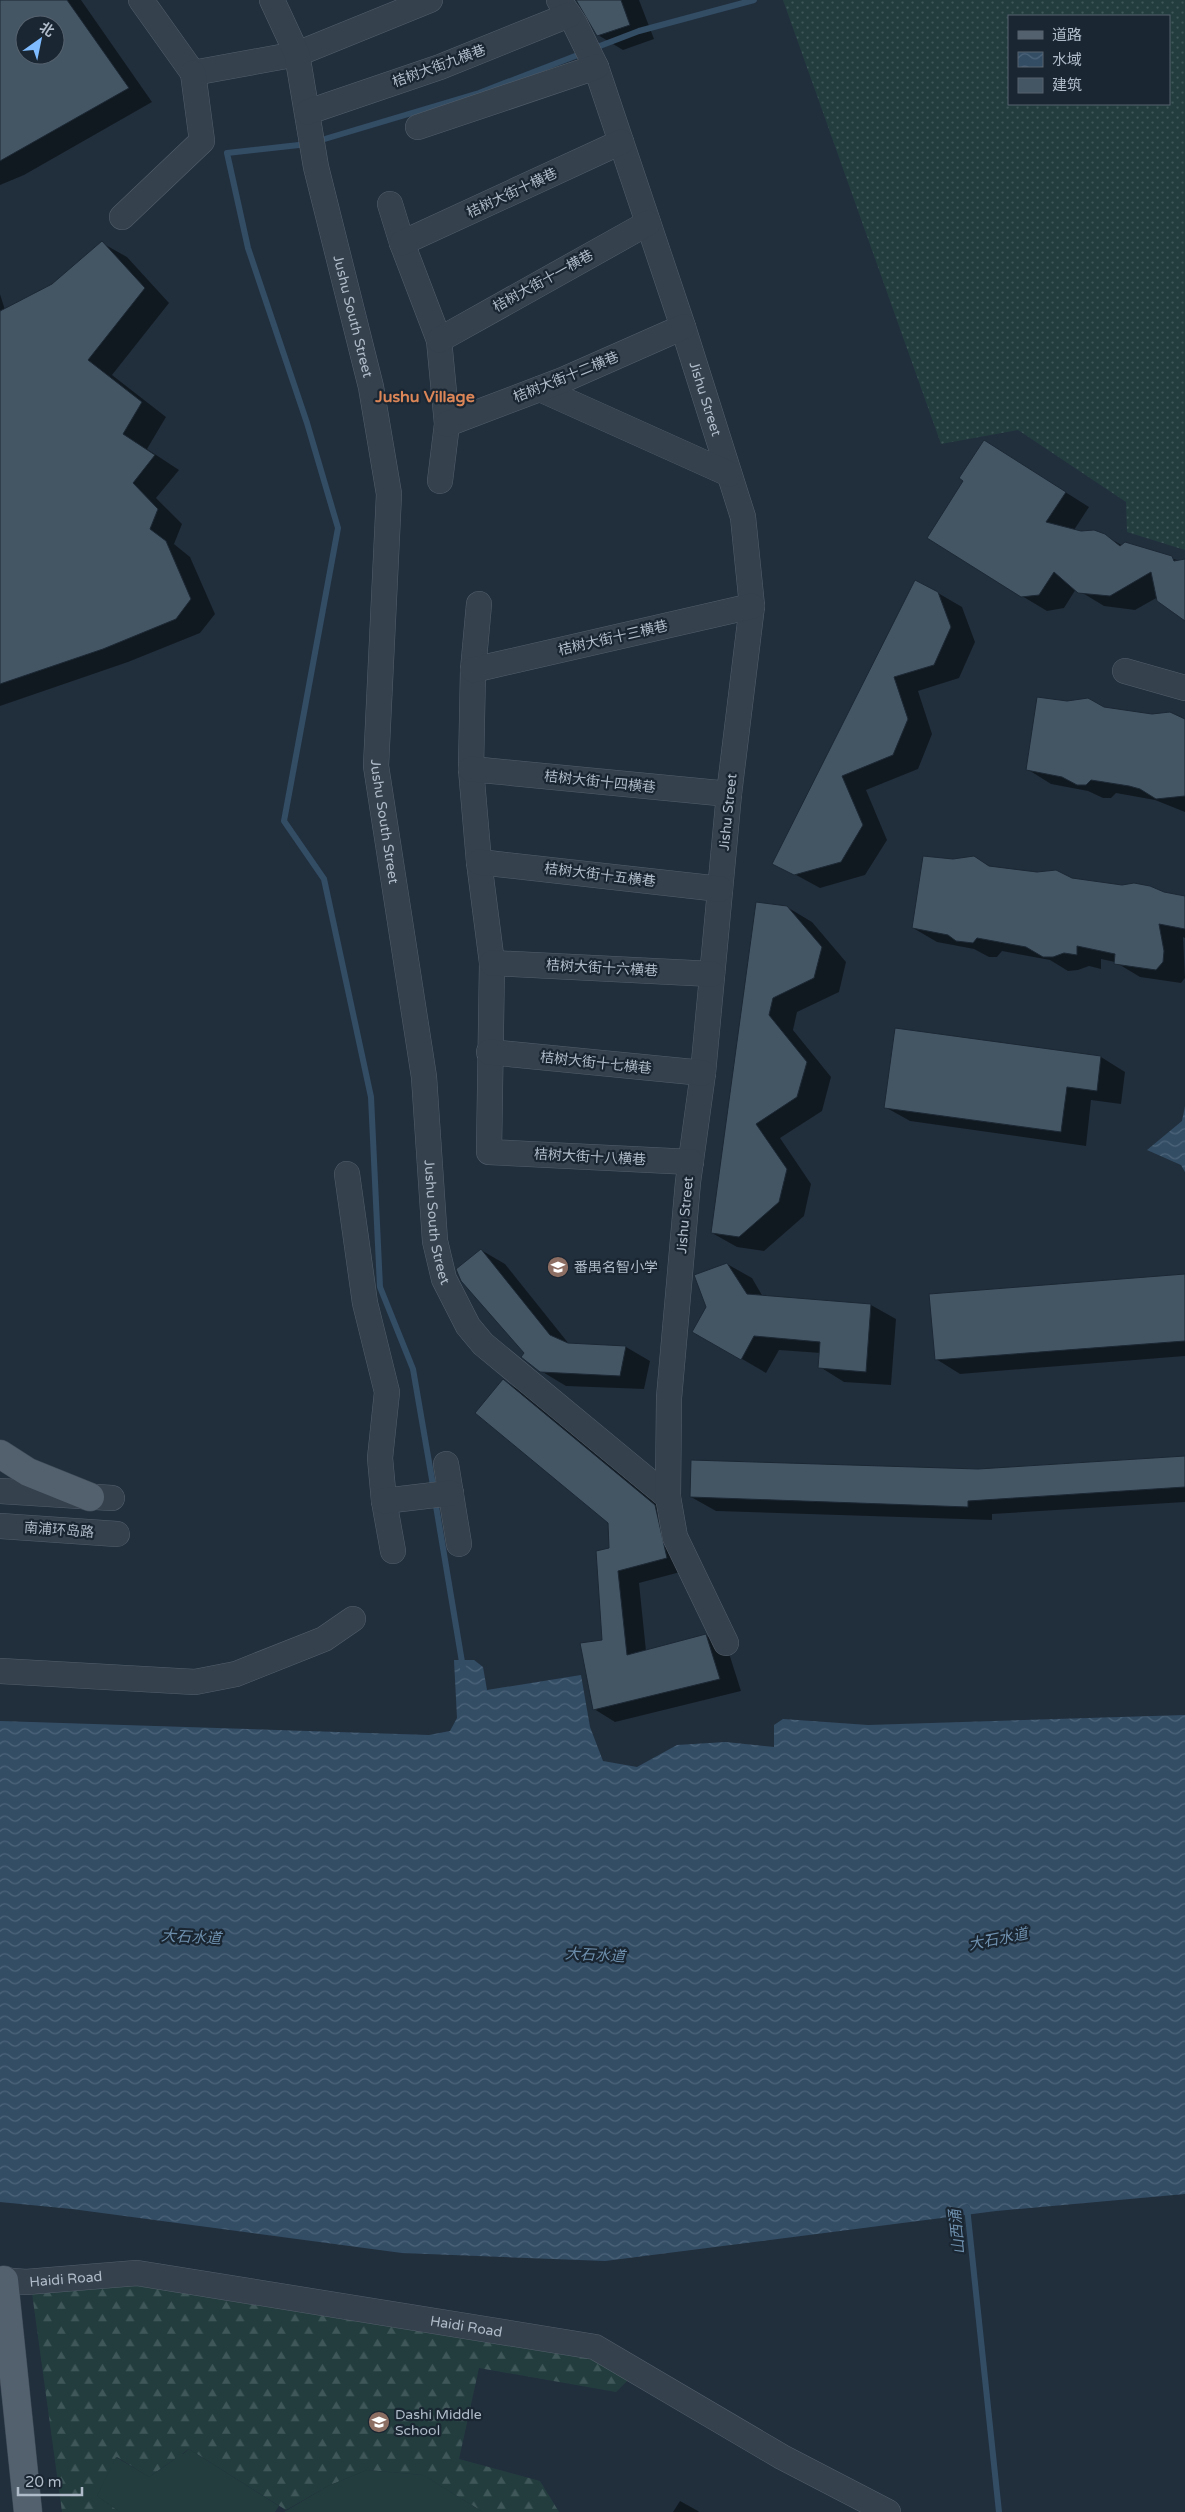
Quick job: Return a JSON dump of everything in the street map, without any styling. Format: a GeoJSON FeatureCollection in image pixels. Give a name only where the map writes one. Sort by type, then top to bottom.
{"type":"FeatureCollection","features":[{"type":"Feature","properties":{"kind":"main road"},"geometry":{"type":"LineString","coordinates":[[0,1454],[28,1472],[101,1497]]}},
{"type":"Feature","properties":{"kind":"main road"},"geometry":{"type":"LineString","coordinates":[[2,2280],[6,2345],[28,2512]]}},
{"type":"Feature","properties":{"kind":"street"},"geometry":{"type":"LineString","coordinates":[[122,217],[202,141],[193,73],[141,0]]}},
{"type":"Feature","properties":{"kind":"street","name":"Jushu South Street"},"geometry":{"type":"LineString","coordinates":[[272,0],[297,54],[316,167],[370,387],[390,494],[376,766],[424,1077],[435,1241],[444,1279],[468,1326],[483,1344],[668,1497]]}},
{"type":"Feature","properties":{"kind":"street"},"geometry":{"type":"LineString","coordinates":[[193,73],[297,54],[430,0]]}},
{"type":"Feature","properties":{"kind":"street","name":"Jishu Street"},"geometry":{"type":"LineString","coordinates":[[568,13],[596,67],[683,327],[743,517],[752,606],[729,794],[703,1074],[691,1162],[669,1398],[668,1497],[675,1538],[726,1643]]}},
{"type":"Feature","properties":{"kind":"street","name":"桔树大街九横巷"},"geometry":{"type":"LineString","coordinates":[[308,116],[440,67],[568,13]]}},
{"type":"Feature","properties":{"kind":"street"},"geometry":{"type":"LineString","coordinates":[[418,127],[596,67]]}},
{"type":"Feature","properties":{"kind":"street","name":"桔树大街十横巷"},"geometry":{"type":"LineString","coordinates":[[402,243],[621,142]]}},
{"type":"Feature","properties":{"kind":"street"},"geometry":{"type":"LineString","coordinates":[[390,204],[402,243],[439,340],[447,424],[440,481]]}},
{"type":"Feature","properties":{"kind":"street","name":"桔树大街十一横巷"},"geometry":{"type":"LineString","coordinates":[[439,340],[648,223]]}},
{"type":"Feature","properties":{"kind":"street","name":"桔树大街十二横巷"},"geometry":{"type":"LineString","coordinates":[[447,424],[540,389],[683,327]]}},
{"type":"Feature","properties":{"kind":"street"},"geometry":{"type":"LineString","coordinates":[[540,389],[729,474]]}},
{"type":"Feature","properties":{"kind":"street"},"geometry":{"type":"LineString","coordinates":[[479,604],[473,670],[471,769],[479,862],[492,963],[489,1052]]}},
{"type":"Feature","properties":{"kind":"street","name":"桔树大街十三横巷"},"geometry":{"type":"LineString","coordinates":[[473,670],[752,606]]}},
{"type":"Feature","properties":{"kind":"street"},"geometry":{"type":"LineString","coordinates":[[1125,671],[1185,688]]}},
{"type":"Feature","properties":{"kind":"street","name":"桔树大街十四横巷"},"geometry":{"type":"LineString","coordinates":[[471,769],[729,794]]}},
{"type":"Feature","properties":{"kind":"street","name":"桔树大街十五横巷"},"geometry":{"type":"LineString","coordinates":[[479,862],[720,889]]}},
{"type":"Feature","properties":{"kind":"street","name":"桔树大街十六横巷"},"geometry":{"type":"LineString","coordinates":[[492,963],[712,974]]}},
{"type":"Feature","properties":{"kind":"street","name":"桔树大街十七横巷"},"geometry":{"type":"LineString","coordinates":[[489,1052],[703,1074]]}},
{"type":"Feature","properties":{"kind":"street","name":"桔树大街十八横巷"},"geometry":{"type":"LineString","coordinates":[[489,1052],[489,1152],[691,1162]]}},
{"type":"Feature","properties":{"kind":"street"},"geometry":{"type":"LineString","coordinates":[[347,1174],[364,1303],[387,1392],[380,1458],[384,1501],[393,1551]]}},
{"type":"Feature","properties":{"kind":"street"},"geometry":{"type":"LineString","coordinates":[[446,1464],[459,1544]]}},
{"type":"Feature","properties":{"kind":"street"},"geometry":{"type":"LineString","coordinates":[[0,1491],[101,1497]]}},
{"type":"Feature","properties":{"kind":"street"},"geometry":{"type":"LineString","coordinates":[[384,1501],[451,1493]]}},
{"type":"Feature","properties":{"kind":"street","name":"南浦环岛路"},"geometry":{"type":"LineString","coordinates":[[0,1526],[117,1534]]}},
{"type":"Feature","properties":{"kind":"street"},"geometry":{"type":"LineString","coordinates":[[0,1671],[195,1682],[236,1674],[316,1643],[353,1619]]}},
{"type":"Feature","properties":{"kind":"street","name":"Haidi Road"},"geometry":{"type":"LineString","coordinates":[[2,2280],[26,2282],[137,2273],[595,2347],[782,2457],[888,2512]]}},
{"type":"Feature","properties":{"kind":"green space"},"geometry":{"type":"Polygon","coordinates":[[[783,0],[1185,0],[1185,550],[1127,532],[1126,502],[1018,430],[941,444],[783,0]]]}},
{"type":"Feature","properties":{"kind":"green space","name":"Dashi Middle School"},"geometry":{"type":"Polygon","coordinates":[[[137,2282],[594,2358],[629,2379],[616,2392],[479,2368],[459,2459],[540,2481],[559,2512],[483,2512],[423,2475],[367,2470],[328,2486],[286,2510],[189,2449],[149,2477],[117,2457],[97,2496],[120,2512],[62,2512],[32,2293],[137,2282]]]}},
{"type":"Feature","properties":{"kind":"green space"},"geometry":{"type":"Polygon","coordinates":[[[189,2449],[279,2506],[275,2512],[120,2512],[97,2496],[116,2457],[149,2477],[175,2459],[180,2452],[183,2454],[189,2449]]]}},
{"type":"Feature","properties":{"kind":"green space"},"geometry":{"type":"Polygon","coordinates":[[[367,2470],[423,2475],[483,2512],[284,2512],[328,2486],[367,2470]]]}},
{"type":"Feature","properties":{"kind":"water"},"geometry":{"type":"Polygon","coordinates":[[[1185,1106],[1185,1172],[1181,1165],[1147,1150],[1182,1121],[1185,1106]]]}},
{"type":"Feature","properties":{"kind":"water","name":"大石水道"},"geometry":{"type":"Polygon","coordinates":[[[454,1660],[474,1660],[483,1667],[487,1690],[581,1675],[590,1727],[603,1761],[637,1767],[677,1745],[726,1742],[774,1747],[774,1725],[783,1719],[868,1725],[1185,1715],[1185,2194],[996,2211],[605,2261],[402,2253],[72,2209],[0,2202],[0,1721],[429,1735],[450,1731],[457,1718],[454,1660]]]}},
{"type":"Feature","properties":{"kind":"building"},"geometry":{"type":"Polygon","coordinates":[[[0,0],[67,0],[129,88],[0,161],[0,0]]]}},
{"type":"Feature","properties":{"kind":"building"},"geometry":{"type":"Polygon","coordinates":[[[576,0],[621,0],[630,25],[597,36],[576,0]]]}},
{"type":"Feature","properties":{"kind":"building"},"geometry":{"type":"Polygon","coordinates":[[[102,241],[145,288],[88,360],[142,402],[123,434],[155,455],[133,483],[158,509],[150,529],[166,541],[191,599],[176,619],[103,649],[0,684],[0,311],[52,284],[102,241]]]}},
{"type":"Feature","properties":{"kind":"building"},"geometry":{"type":"Polygon","coordinates":[[[984,440],[1066,492],[1046,522],[1081,531],[1094,530],[1105,534],[1120,546],[1125,542],[1172,556],[1174,561],[1185,559],[1185,621],[1157,601],[1151,572],[1110,596],[1078,593],[1054,572],[1039,595],[1021,597],[927,538],[963,481],[959,478],[984,440]]]}},
{"type":"Feature","properties":{"kind":"building"},"geometry":{"type":"Polygon","coordinates":[[[915,580],[938,592],[951,627],[934,665],[894,677],[908,719],[893,755],[842,776],[863,825],[841,862],[794,875],[772,864],[915,580]]]}},
{"type":"Feature","properties":{"kind":"building"},"geometry":{"type":"Polygon","coordinates":[[[1037,697],[1067,701],[1088,698],[1104,707],[1152,714],[1170,712],[1185,719],[1185,796],[1156,799],[1140,789],[1129,786],[1091,780],[1086,785],[1077,785],[1062,777],[1026,770],[1037,697]]]}},
{"type":"Feature","properties":{"kind":"building"},"geometry":{"type":"Polygon","coordinates":[[[923,856],[953,859],[974,856],[989,866],[1037,872],[1056,870],[1072,878],[1122,885],[1134,883],[1150,886],[1164,892],[1185,896],[1185,929],[1159,924],[1164,951],[1163,962],[1156,970],[1114,964],[1115,954],[1077,946],[1077,955],[1064,953],[1053,957],[1043,957],[1026,947],[977,938],[973,943],[956,941],[948,935],[912,928],[923,856]]]}},
{"type":"Feature","properties":{"kind":"building"},"geometry":{"type":"Polygon","coordinates":[[[756,902],[787,906],[822,947],[814,978],[773,998],[769,1015],[807,1062],[797,1097],[756,1124],[787,1169],[779,1202],[739,1237],[711,1233],[756,902]]]}},
{"type":"Feature","properties":{"kind":"building"},"geometry":{"type":"Polygon","coordinates":[[[895,1028],[1101,1056],[1097,1091],[1067,1087],[1061,1132],[884,1108],[895,1028]]]}},
{"type":"Feature","properties":{"kind":"building"},"geometry":{"type":"Polygon","coordinates":[[[481,1249],[550,1335],[568,1343],[626,1346],[620,1376],[540,1372],[521,1357],[524,1353],[461,1281],[456,1269],[481,1249]]]}},
{"type":"Feature","properties":{"kind":"building"},"geometry":{"type":"Polygon","coordinates":[[[727,1263],[747,1294],[871,1304],[866,1372],[818,1368],[820,1342],[754,1336],[741,1360],[692,1332],[706,1307],[694,1275],[727,1263]]]}},
{"type":"Feature","properties":{"kind":"building"},"geometry":{"type":"Polygon","coordinates":[[[1185,1274],[1185,1341],[935,1360],[929,1294],[1185,1274]]]}},
{"type":"Feature","properties":{"kind":"building"},"geometry":{"type":"Polygon","coordinates":[[[503,1379],[655,1505],[667,1558],[618,1571],[627,1655],[706,1634],[720,1679],[593,1710],[580,1643],[602,1640],[596,1551],[609,1548],[608,1523],[475,1413],[503,1379]]]}},
{"type":"Feature","properties":{"kind":"building"},"geometry":{"type":"Polygon","coordinates":[[[1185,1456],[1185,1487],[968,1501],[968,1507],[690,1497],[691,1460],[978,1469],[1185,1456]]]}},
{"type":"Feature","properties":{"kind":"waterway"},"geometry":{"type":"LineString","coordinates":[[592,49],[639,31],[754,0]]}},
{"type":"Feature","properties":{"kind":"waterway"},"geometry":{"type":"LineString","coordinates":[[318,141],[479,93],[583,53]]}},
{"type":"Feature","properties":{"kind":"waterway"},"geometry":{"type":"LineString","coordinates":[[308,144],[227,153],[248,248],[307,423],[338,528],[284,821],[324,879],[371,1097],[380,1287],[413,1369],[434,1491]]}},
{"type":"Feature","properties":{"kind":"waterway"},"geometry":{"type":"LineString","coordinates":[[435,1500],[463,1668]]}},
{"type":"Feature","properties":{"kind":"waterway","name":"山西涌"},"geometry":{"type":"LineString","coordinates":[[967,2207],[999,2512]]}},
{"type":"Feature","properties":{"kind":"place","name":"番禺名智小学"},"geometry":{"type":"Point","coordinates":[558,1267]}},
{"type":"Feature","properties":{"kind":"place","name":"Dashi Middle School"},"geometry":{"type":"Point","coordinates":[379,2422]}},
{"type":"Feature","properties":{"kind":"district","name":"Jushu Village"},"geometry":{"type":"Point","coordinates":[425,397]}}]}
